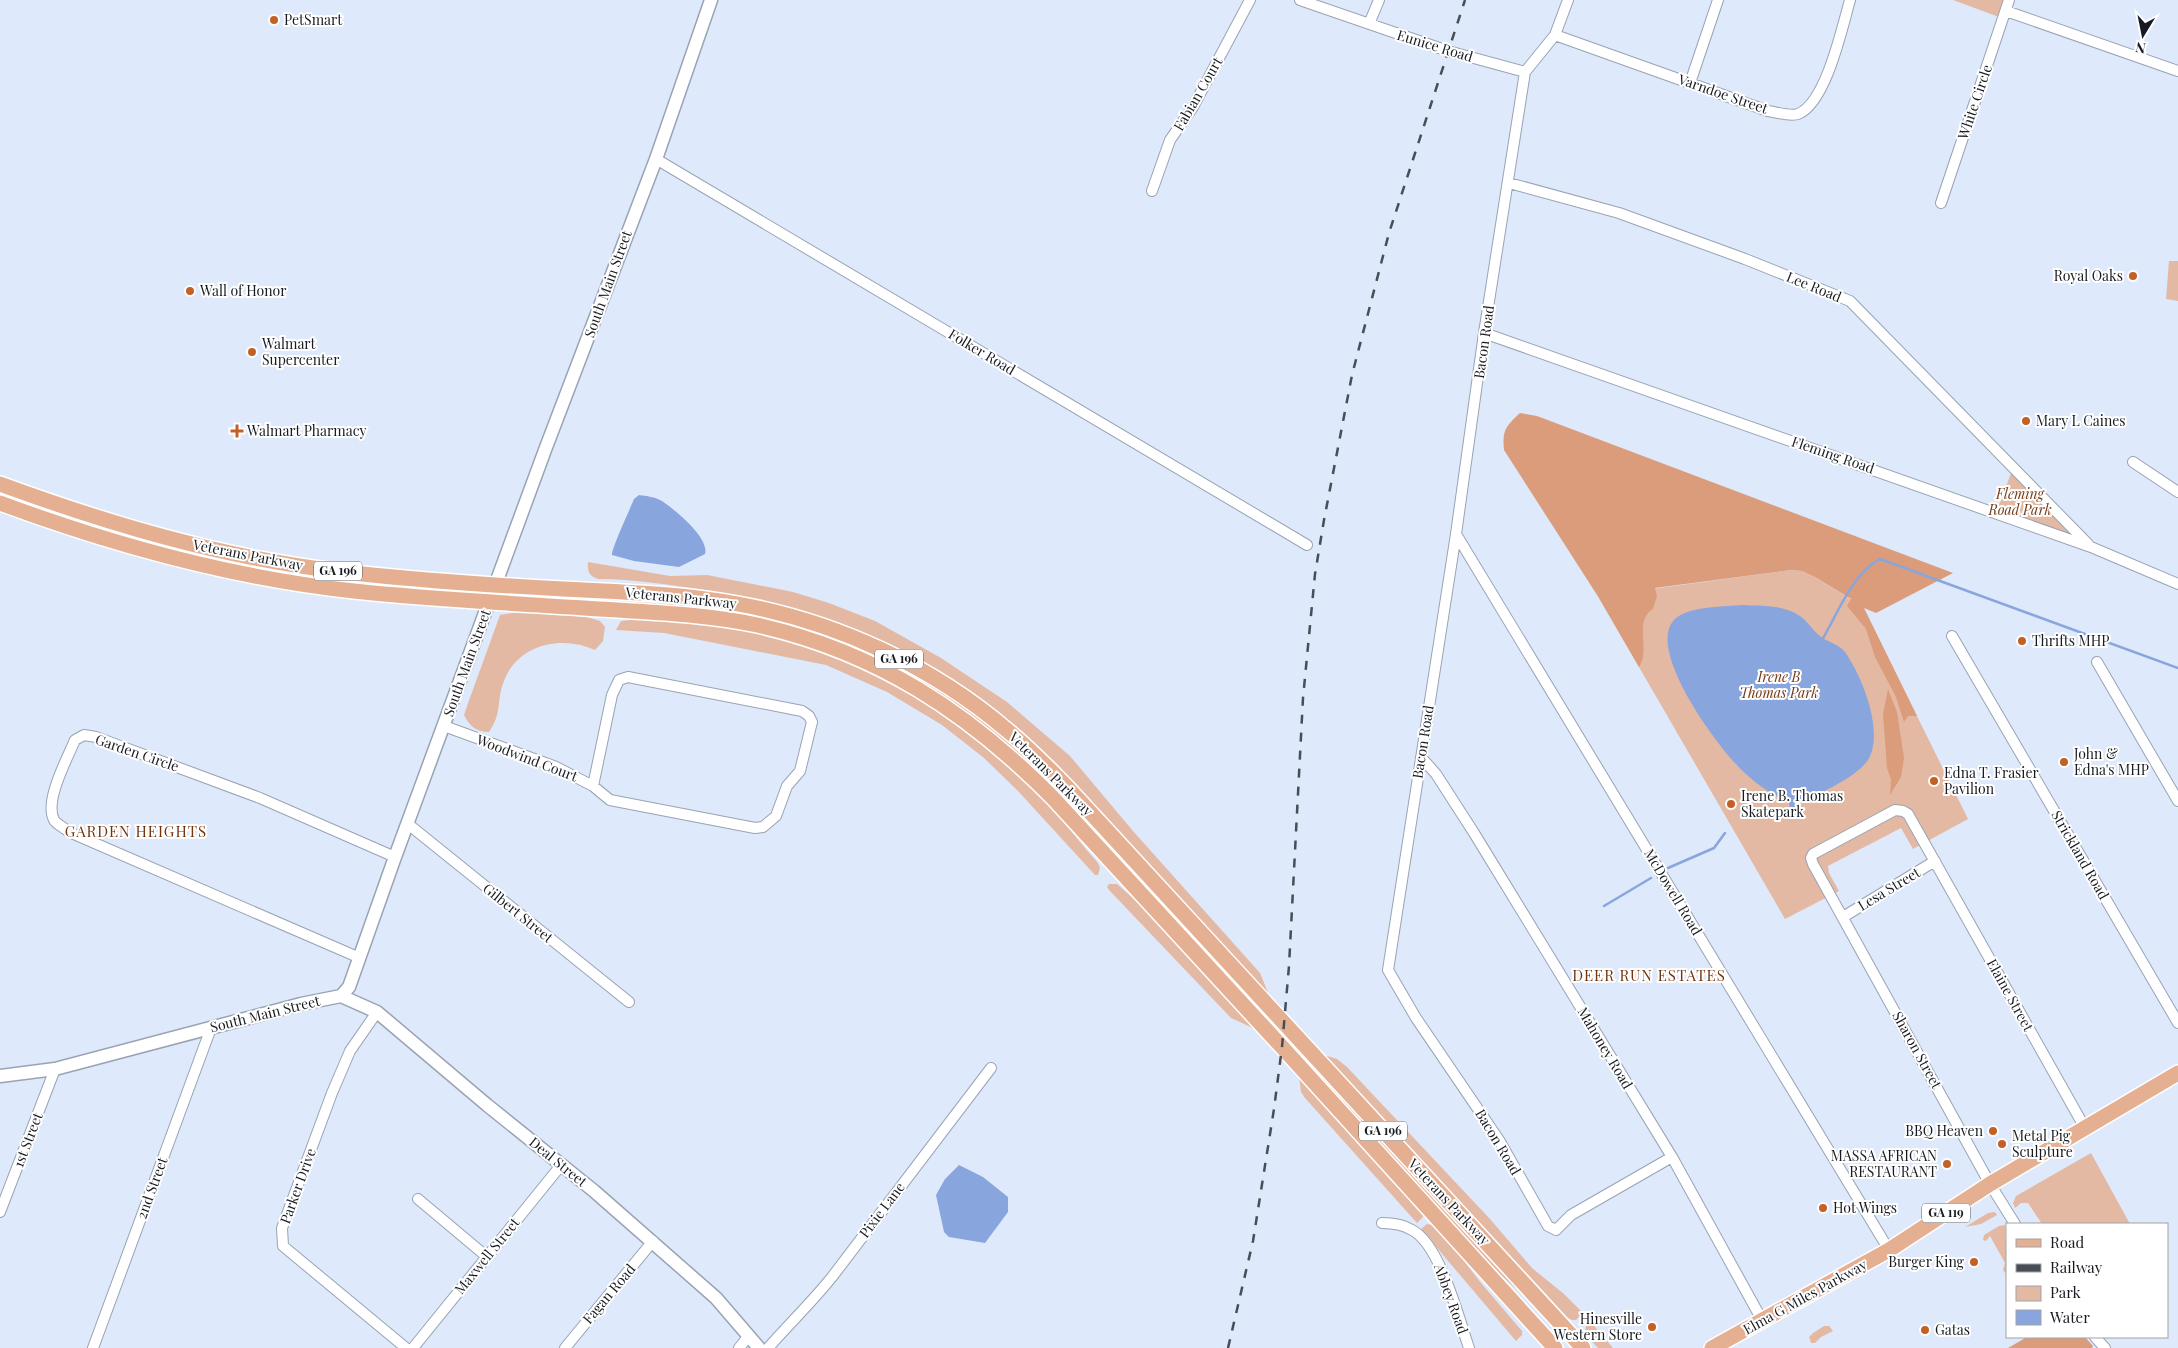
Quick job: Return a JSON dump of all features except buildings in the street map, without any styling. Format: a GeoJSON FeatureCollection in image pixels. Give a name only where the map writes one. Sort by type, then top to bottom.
{"type":"FeatureCollection","features":[{"type":"Feature","properties":{"kind":"main road","name":"Veterans Parkway"},"geometry":{"type":"LineString","coordinates":[[0,484],[90,516],[162,537],[246,556],[336,571],[495,586],[665,594],[715,600],[763,609],[809,622],[862,641],[914,666],[962,696],[1007,730],[1066,786],[1583,1348]]}},
{"type":"Feature","properties":{"kind":"main road","name":"Veterans Parkway"},"geometry":{"type":"LineString","coordinates":[[0,503],[86,533],[224,569],[351,591],[489,603],[680,613],[759,626],[804,638],[856,657],[905,681],[952,710],[1016,761],[1064,810],[1555,1348]]}},
{"type":"Feature","properties":{"kind":"main road","name":"Elma G Miles Parkway"},"geometry":{"type":"LineString","coordinates":[[1712,1348],[1889,1250],[1990,1184],[2178,1073]]}},
{"type":"Feature","properties":{"kind":"street","name":"South Main Street"},"geometry":{"type":"LineString","coordinates":[[0,1076],[55,1069],[301,1004],[341,996],[349,987],[394,857],[408,824],[495,586],[656,159],[711,0]]}},
{"type":"Feature","properties":{"kind":"street","name":"Fabian Court"},"geometry":{"type":"LineString","coordinates":[[1152,190],[1170,140],[1194,107],[1250,0]]}},
{"type":"Feature","properties":{"kind":"street","name":"Eunice Road"},"geometry":{"type":"LineString","coordinates":[[1300,0],[1448,51],[1526,72]]}},
{"type":"Feature","properties":{"kind":"street"},"geometry":{"type":"LineString","coordinates":[[1369,24],[1378,0]]}},
{"type":"Feature","properties":{"kind":"street"},"geometry":{"type":"LineString","coordinates":[[1526,72],[1555,35],[1568,0]]}},
{"type":"Feature","properties":{"kind":"street"},"geometry":{"type":"LineString","coordinates":[[1690,83],[1718,0]]}},
{"type":"Feature","properties":{"kind":"street","name":"Varndoe Street"},"geometry":{"type":"LineString","coordinates":[[1555,35],[1768,111],[1796,115],[1810,108],[1824,83],[1850,0]]}},
{"type":"Feature","properties":{"kind":"street","name":"White Circle"},"geometry":{"type":"LineString","coordinates":[[1942,203],[2010,0]]}},
{"type":"Feature","properties":{"kind":"street"},"geometry":{"type":"LineString","coordinates":[[2006,11],[2178,71]]}},
{"type":"Feature","properties":{"kind":"street","name":"Bacon Road"},"geometry":{"type":"LineString","coordinates":[[1526,72],[1484,333],[1456,534],[1388,970],[1416,1018],[1499,1140],[1548,1226],[1556,1230],[1571,1215],[1672,1157]]}},
{"type":"Feature","properties":{"kind":"street","name":"Folker Road"},"geometry":{"type":"LineString","coordinates":[[656,159],[1307,545]]}},
{"type":"Feature","properties":{"kind":"street","name":"Lee Road"},"geometry":{"type":"LineString","coordinates":[[1509,183],[1619,213],[1745,259],[1850,301],[2091,546]]}},
{"type":"Feature","properties":{"kind":"street","name":"Fleming Road"},"geometry":{"type":"LineString","coordinates":[[1484,333],[2091,546],[2178,584]]}},
{"type":"Feature","properties":{"kind":"street"},"geometry":{"type":"LineString","coordinates":[[2133,462],[2178,492]]}},
{"type":"Feature","properties":{"kind":"street","name":"McDowell Road"},"geometry":{"type":"LineString","coordinates":[[1456,534],[1889,1250]]}},
{"type":"Feature","properties":{"kind":"street","name":"Strickland Road"},"geometry":{"type":"LineString","coordinates":[[1952,636],[2178,1023]]}},
{"type":"Feature","properties":{"kind":"street"},"geometry":{"type":"LineString","coordinates":[[2097,662],[2178,801]]}},
{"type":"Feature","properties":{"kind":"street","name":"Woodwind Court"},"geometry":{"type":"LineString","coordinates":[[444,726],[556,767],[593,786],[610,800],[755,828],[763,827],[776,816],[786,786],[800,771],[812,722],[809,716],[802,711],[628,677],[619,680],[612,695],[593,786]]}},
{"type":"Feature","properties":{"kind":"street","name":"Garden Circle"},"geometry":{"type":"LineString","coordinates":[[360,958],[69,832],[54,821],[50,805],[74,740],[84,735],[96,737],[260,798],[394,857]]}},
{"type":"Feature","properties":{"kind":"street","name":"Mahoney Road"},"geometry":{"type":"LineString","coordinates":[[1421,757],[1436,774],[1464,818],[1672,1157],[1762,1320]]}},
{"type":"Feature","properties":{"kind":"street","name":"Elaine Street"},"geometry":{"type":"LineString","coordinates":[[1843,917],[1813,864],[1811,859],[1814,854],[1897,810],[1908,814],[2085,1128]]}},
{"type":"Feature","properties":{"kind":"street","name":"Gilbert Street"},"geometry":{"type":"LineString","coordinates":[[408,824],[629,1002]]}},
{"type":"Feature","properties":{"kind":"street","name":"Lesa Street"},"geometry":{"type":"LineString","coordinates":[[1843,917],[1935,861]]}},
{"type":"Feature","properties":{"kind":"street","name":"Sharon Street"},"geometry":{"type":"LineString","coordinates":[[1843,917],[1990,1184],[2014,1223]]}},
{"type":"Feature","properties":{"kind":"street","name":"Deal Street"},"geometry":{"type":"LineString","coordinates":[[341,996],[377,1012],[442,1069],[562,1164],[654,1241],[716,1298],[759,1348]]}},
{"type":"Feature","properties":{"kind":"street","name":"Parker Drive"},"geometry":{"type":"LineString","coordinates":[[377,1012],[350,1051],[332,1093],[282,1228],[283,1246],[406,1348]]}},
{"type":"Feature","properties":{"kind":"street","name":"2nd Street"},"geometry":{"type":"LineString","coordinates":[[93,1348],[211,1028]]}},
{"type":"Feature","properties":{"kind":"street","name":"Pixie Lane"},"geometry":{"type":"LineString","coordinates":[[768,1348],[832,1277],[991,1068]]}},
{"type":"Feature","properties":{"kind":"street","name":"1st Street"},"geometry":{"type":"LineString","coordinates":[[0,1212],[55,1069]]}},
{"type":"Feature","properties":{"kind":"street","name":"Maxwell Street"},"geometry":{"type":"LineString","coordinates":[[413,1348],[562,1164]]}},
{"type":"Feature","properties":{"kind":"street"},"geometry":{"type":"LineString","coordinates":[[418,1199],[486,1256]]}},
{"type":"Feature","properties":{"kind":"street","name":"Abbey Road"},"geometry":{"type":"LineString","coordinates":[[1382,1223],[1414,1230],[1436,1256],[1444,1273],[1469,1348]]}},
{"type":"Feature","properties":{"kind":"street","name":"Fagan Road"},"geometry":{"type":"LineString","coordinates":[[565,1348],[654,1241]]}},
{"type":"Feature","properties":{"kind":"street"},"geometry":{"type":"LineString","coordinates":[[739,1348],[748,1337]]}},
{"type":"Feature","properties":{"kind":"street"},"geometry":{"type":"LineString","coordinates":[[2096,1338],[2105,1348]]}},
{"type":"Feature","properties":{"kind":"green space"},"geometry":{"type":"Polygon","coordinates":[[[1953,0],[2005,0],[1999,17],[1953,0]]]}},
{"type":"Feature","properties":{"kind":"green space"},"geometry":{"type":"Polygon","coordinates":[[[2169,261],[2178,261],[2178,301],[2166,299],[2169,261]]]}},
{"type":"Feature","properties":{"kind":"green space","name":"Fleming Road Park"},"geometry":{"type":"Polygon","coordinates":[[[2013,468],[2080,536],[2077,542],[1996,513],[2013,468]]]}},
{"type":"Feature","properties":{"kind":"green space"},"geometry":{"type":"Polygon","coordinates":[[[588,562],[670,576],[707,575],[793,592],[829,603],[875,621],[941,658],[1007,702],[1070,756],[1133,831],[1260,973],[1269,995],[1056,763],[996,710],[944,674],[880,640],[812,615],[776,605],[705,590],[639,581],[599,579],[590,574],[588,562]]]}},
{"type":"Feature","properties":{"kind":"green space","name":"Irene B Thomas Park"},"geometry":{"type":"Polygon","coordinates":[[[1791,570],[1802,571],[1815,577],[1863,607],[1968,819],[1913,849],[1901,828],[1828,866],[1829,873],[1839,891],[1785,919],[1599,598],[1601,596],[1791,570]]]}},
{"type":"Feature","properties":{"kind":"green space"},"geometry":{"type":"Polygon","coordinates":[[[636,601],[677,602],[758,614],[836,637],[873,653],[910,671],[979,714],[1061,789],[1059,792],[980,722],[931,689],[874,658],[637,605],[636,601]]]}},
{"type":"Feature","properties":{"kind":"green space"},"geometry":{"type":"Polygon","coordinates":[[[518,612],[587,617],[600,621],[605,627],[603,641],[595,650],[569,643],[555,643],[530,651],[519,658],[504,681],[498,712],[489,732],[477,730],[468,722],[464,715],[500,615],[518,612]]]}},
{"type":"Feature","properties":{"kind":"green space"},"geometry":{"type":"Polygon","coordinates":[[[648,618],[708,623],[751,630],[793,641],[873,673],[910,693],[947,716],[1026,779],[1098,863],[1100,868],[1098,875],[1095,875],[1018,791],[984,758],[942,725],[887,692],[826,665],[664,633],[616,630],[621,621],[648,618]]]}},
{"type":"Feature","properties":{"kind":"green space"},"geometry":{"type":"Polygon","coordinates":[[[1109,884],[1117,884],[1134,899],[1166,931],[1255,1029],[1231,1018],[1109,890],[1107,887],[1109,884]]]}},
{"type":"Feature","properties":{"kind":"green space"},"geometry":{"type":"Polygon","coordinates":[[[1191,934],[1211,952],[1278,1025],[1278,1029],[1275,1031],[1189,937],[1191,934]]]}},
{"type":"Feature","properties":{"kind":"green space"},"geometry":{"type":"Polygon","coordinates":[[[1290,1041],[1529,1295],[1526,1298],[1476,1252],[1289,1046],[1290,1041]]]}},
{"type":"Feature","properties":{"kind":"green space"},"geometry":{"type":"Polygon","coordinates":[[[1324,1055],[1337,1059],[1347,1067],[1490,1219],[1532,1268],[1564,1294],[1583,1313],[1576,1320],[1568,1318],[1324,1055]]]}},
{"type":"Feature","properties":{"kind":"green space"},"geometry":{"type":"Polygon","coordinates":[[[1299,1076],[1422,1212],[1423,1217],[1417,1223],[1305,1098],[1301,1092],[1299,1076]]]}},
{"type":"Feature","properties":{"kind":"green space"},"geometry":{"type":"Polygon","coordinates":[[[2091,1153],[2129,1223],[2041,1223],[2028,1203],[2021,1203],[2015,1208],[2013,1203],[2016,1196],[2091,1153]]]}},
{"type":"Feature","properties":{"kind":"green space"},"geometry":{"type":"Polygon","coordinates":[[[1995,1212],[1997,1215],[1981,1224],[1965,1227],[1988,1213],[1995,1212]]]}},
{"type":"Feature","properties":{"kind":"green space"},"geometry":{"type":"Polygon","coordinates":[[[1427,1224],[1433,1225],[1451,1244],[1522,1331],[1522,1335],[1516,1341],[1421,1229],[1427,1224]]]}},
{"type":"Feature","properties":{"kind":"green space"},"geometry":{"type":"Polygon","coordinates":[[[2005,1225],[2006,1272],[2005,1273],[2003,1270],[2005,1263],[1990,1236],[1986,1241],[1983,1240],[1984,1235],[1999,1226],[2005,1225]]]}},
{"type":"Feature","properties":{"kind":"green space"},"geometry":{"type":"Polygon","coordinates":[[[1590,1321],[1613,1348],[1598,1348],[1585,1334],[1586,1325],[1590,1321]]]}},
{"type":"Feature","properties":{"kind":"green space"},"geometry":{"type":"Polygon","coordinates":[[[1824,1326],[1829,1326],[1833,1331],[1821,1337],[1815,1343],[1811,1343],[1809,1337],[1824,1326]]]}},
{"type":"Feature","properties":{"kind":"shaded area"},"geometry":{"type":"Polygon","coordinates":[[[1520,413],[1537,416],[1953,573],[1876,613],[1864,608],[1917,716],[1908,716],[1904,722],[1896,697],[1875,657],[1866,629],[1847,606],[1851,599],[1802,571],[1791,570],[1655,588],[1657,596],[1653,609],[1647,614],[1644,621],[1643,652],[1639,667],[1599,598],[1504,450],[1504,433],[1511,421],[1520,413]]]}},
{"type":"Feature","properties":{"kind":"shaded area"},"geometry":{"type":"Polygon","coordinates":[[[1888,689],[1897,712],[1904,758],[1901,777],[1890,795],[1891,779],[1887,768],[1883,714],[1888,689]]]}},
{"type":"Feature","properties":{"kind":"shaded area"},"geometry":{"type":"Polygon","coordinates":[[[2025,1338],[2086,1338],[2093,1346],[2092,1348],[2008,1348],[2025,1338]]]}},
{"type":"Feature","properties":{"kind":"water"},"geometry":{"type":"Polygon","coordinates":[[[639,495],[659,500],[690,524],[702,540],[705,554],[679,567],[634,561],[612,555],[617,538],[634,499],[639,495]]]}},
{"type":"Feature","properties":{"kind":"water"},"geometry":{"type":"Polygon","coordinates":[[[1743,605],[1770,606],[1789,610],[1799,615],[1823,638],[1845,652],[1858,675],[1869,704],[1874,735],[1873,748],[1868,760],[1846,779],[1825,791],[1797,803],[1796,808],[1790,808],[1789,803],[1768,791],[1736,765],[1692,704],[1671,659],[1668,639],[1671,624],[1676,618],[1684,613],[1704,608],[1743,605]]]}},
{"type":"Feature","properties":{"kind":"water"},"geometry":{"type":"Polygon","coordinates":[[[959,1165],[983,1177],[1008,1197],[1008,1212],[985,1243],[949,1237],[944,1232],[936,1195],[945,1179],[959,1165]]]}},
{"type":"Feature","properties":{"kind":"waterway"},"geometry":{"type":"LineString","coordinates":[[1822,640],[1846,595],[1861,574],[1880,559],[2178,668]]}},
{"type":"Feature","properties":{"kind":"waterway"},"geometry":{"type":"LineString","coordinates":[[1668,868],[1714,848],[1725,833]]}},
{"type":"Feature","properties":{"kind":"waterway"},"geometry":{"type":"LineString","coordinates":[[1604,906],[1651,878]]}},
{"type":"Feature","properties":{"kind":"railway"},"geometry":{"type":"LineString","coordinates":[[1228,1348],[1253,1241],[1282,1047],[1289,966],[1303,698],[1315,574],[1324,520],[1352,375],[1389,233],[1465,0]]}},
{"type":"Feature","properties":{"kind":"place","name":"PetSmart"},"geometry":{"type":"Point","coordinates":[274,20]}},
{"type":"Feature","properties":{"kind":"place","name":"Royal Oaks"},"geometry":{"type":"Point","coordinates":[2133,276]}},
{"type":"Feature","properties":{"kind":"place","name":"Wall of Honor"},"geometry":{"type":"Point","coordinates":[190,291]}},
{"type":"Feature","properties":{"kind":"place","name":"Walmart Supercenter"},"geometry":{"type":"Point","coordinates":[252,352]}},
{"type":"Feature","properties":{"kind":"place","name":"Mary L Caines"},"geometry":{"type":"Point","coordinates":[2026,421]}},
{"type":"Feature","properties":{"kind":"place","name":"Walmart Pharmacy"},"geometry":{"type":"Point","coordinates":[237,431]}},
{"type":"Feature","properties":{"kind":"place","name":"Thrifts MHP"},"geometry":{"type":"Point","coordinates":[2022,641]}},
{"type":"Feature","properties":{"kind":"place","name":"John & Edna's MHP"},"geometry":{"type":"Point","coordinates":[2064,762]}},
{"type":"Feature","properties":{"kind":"place","name":"Edna T. Frasier Pavilion"},"geometry":{"type":"Point","coordinates":[1934,781]}},
{"type":"Feature","properties":{"kind":"place","name":"Irene B. Thomas Skatepark"},"geometry":{"type":"Point","coordinates":[1731,804]}},
{"type":"Feature","properties":{"kind":"place","name":"BBQ Heaven"},"geometry":{"type":"Point","coordinates":[1993,1131]}},
{"type":"Feature","properties":{"kind":"place","name":"Metal Pig Sculpture"},"geometry":{"type":"Point","coordinates":[2002,1144]}},
{"type":"Feature","properties":{"kind":"place","name":"MASSA AFRICAN RESTAURANT"},"geometry":{"type":"Point","coordinates":[1947,1164]}},
{"type":"Feature","properties":{"kind":"place","name":"Hot Wings"},"geometry":{"type":"Point","coordinates":[1823,1208]}},
{"type":"Feature","properties":{"kind":"place","name":"Burger King"},"geometry":{"type":"Point","coordinates":[1974,1262]}},
{"type":"Feature","properties":{"kind":"place","name":"Hinesville Western Store"},"geometry":{"type":"Point","coordinates":[1652,1327]}},
{"type":"Feature","properties":{"kind":"place","name":"Gatas"},"geometry":{"type":"Point","coordinates":[1925,1330]}},
{"type":"Feature","properties":{"kind":"district","name":"GARDEN HEIGHTS"},"geometry":{"type":"Point","coordinates":[136,832]}},
{"type":"Feature","properties":{"kind":"district","name":"DEER RUN ESTATES"},"geometry":{"type":"Point","coordinates":[1649,976]}}]}
